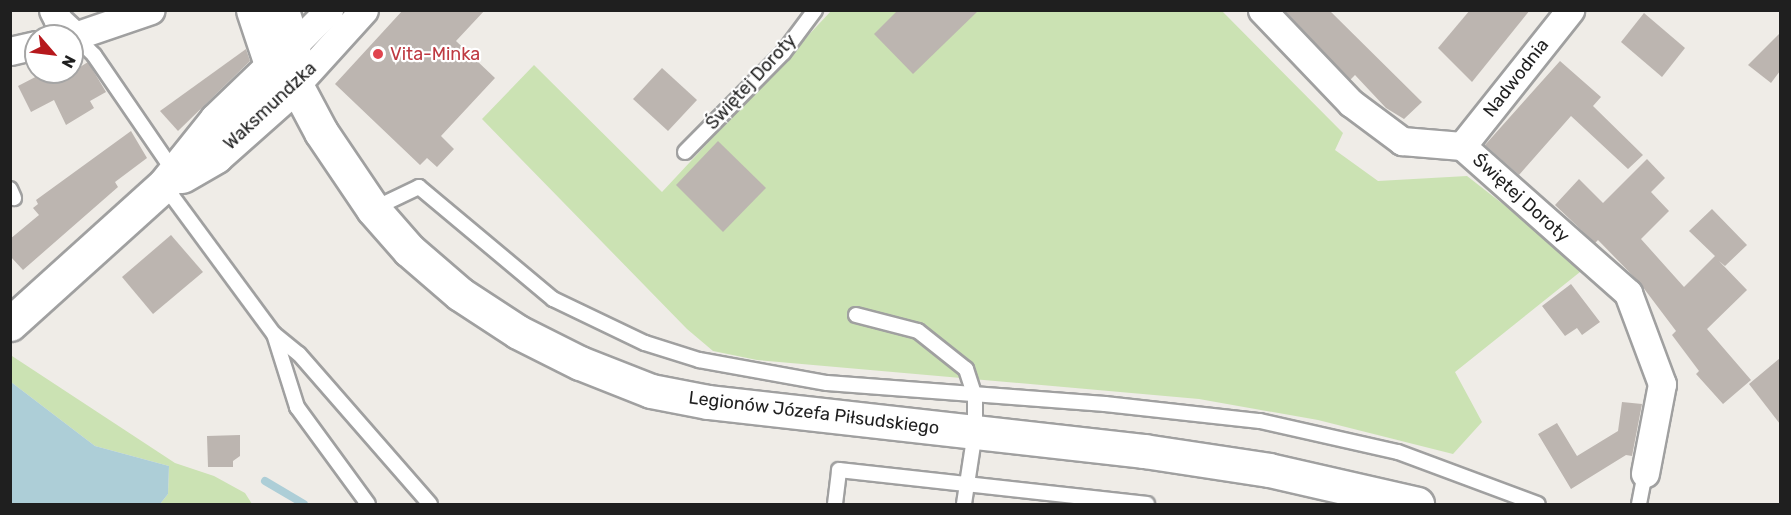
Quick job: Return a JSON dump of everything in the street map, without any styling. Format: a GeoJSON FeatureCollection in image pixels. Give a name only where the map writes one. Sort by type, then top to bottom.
{"type":"FeatureCollection","features":[{"type":"Feature","properties":{"kind":"street"},"geometry":{"type":"LineString","coordinates":[[53,10],[64,24]]}},
{"type":"Feature","properties":{"kind":"street"},"geometry":{"type":"LineString","coordinates":[[84,33],[151,10]]}},
{"type":"Feature","properties":{"kind":"street"},"geometry":{"type":"LineString","coordinates":[[253,10],[287,66]]}},
{"type":"Feature","properties":{"kind":"street"},"geometry":{"type":"LineString","coordinates":[[282,10],[287,66]]}},
{"type":"Feature","properties":{"kind":"street","name":"Waksmundzka"},"geometry":{"type":"LineString","coordinates":[[287,66],[329,10]]}},
{"type":"Feature","properties":{"kind":"street","name":"Waksmundzka"},"geometry":{"type":"LineString","coordinates":[[17,318],[169,178],[216,120],[364,10]]}},
{"type":"Feature","properties":{"kind":"street","name":"Świętej Doroty"},"geometry":{"type":"LineString","coordinates":[[1262,10],[1351,103],[1402,141],[1462,146],[1628,292],[1662,384],[1645,473]]}},
{"type":"Feature","properties":{"kind":"street","name":"Nadwodnia"},"geometry":{"type":"LineString","coordinates":[[1462,146],[1570,10]]}},
{"type":"Feature","properties":{"kind":"street","name":"Legionów Józefa Piłsudskiego"},"geometry":{"type":"LineString","coordinates":[[287,66],[321,132],[373,209],[408,250],[460,294],[518,332],[580,363],[651,391],[746,408],[975,432],[1269,470],[1417,504]]}},
{"type":"Feature","properties":{"kind":"lane","name":"Świętej Doroty"},"geometry":{"type":"LineString","coordinates":[[685,152],[783,53],[815,10]]}},
{"type":"Feature","properties":{"kind":"lane"},"geometry":{"type":"LineString","coordinates":[[84,46],[94,55],[169,178],[274,334],[297,408],[368,504]]}},
{"type":"Feature","properties":{"kind":"lane"},"geometry":{"type":"LineString","coordinates":[[373,209],[419,187],[553,299],[645,343],[699,360],[827,383],[975,396],[1105,404],[1260,421],[1398,452],[1538,504]]}},
{"type":"Feature","properties":{"kind":"lane"},"geometry":{"type":"LineString","coordinates":[[856,315],[918,331],[966,369],[975,396],[975,432],[964,504]]}},
{"type":"Feature","properties":{"kind":"lane"},"geometry":{"type":"LineString","coordinates":[[274,334],[299,354],[430,504]]}},
{"type":"Feature","properties":{"kind":"lane"},"geometry":{"type":"LineString","coordinates":[[835,504],[839,470],[1148,504]]}},
{"type":"Feature","properties":{"kind":"lane"},"geometry":{"type":"LineString","coordinates":[[1639,504],[1645,473]]}},
{"type":"Feature","properties":{"kind":"green space"},"geometry":{"type":"Polygon","coordinates":[[[831,11],[1222,11],[1343,133],[1335,150],[1378,181],[1467,176],[1585,268],[1455,372],[1482,422],[1453,454],[1318,420],[1199,399],[757,360],[713,351],[687,329],[482,119],[534,65],[662,192],[831,11]]]}},
{"type":"Feature","properties":{"kind":"green space"},"geometry":{"type":"Polygon","coordinates":[[[12,356],[175,463],[214,476],[245,493],[252,504],[160,504],[168,494],[169,466],[95,446],[11,382],[12,356]]]}},
{"type":"Feature","properties":{"kind":"water"},"geometry":{"type":"Polygon","coordinates":[[[11,382],[95,446],[169,466],[168,494],[160,504],[11,504],[11,382]]]}},
{"type":"Feature","properties":{"kind":"building"},"geometry":{"type":"Polygon","coordinates":[[[403,10],[485,10],[456,41],[495,78],[441,136],[454,149],[437,167],[427,158],[420,165],[335,84],[403,10]]]}},
{"type":"Feature","properties":{"kind":"building"},"geometry":{"type":"Polygon","coordinates":[[[898,10],[979,10],[913,74],[874,34],[898,10]]]}},
{"type":"Feature","properties":{"kind":"building"},"geometry":{"type":"Polygon","coordinates":[[[1284,10],[1329,10],[1422,102],[1404,119],[1386,108],[1355,75],[1350,80],[1284,10]]]}},
{"type":"Feature","properties":{"kind":"building"},"geometry":{"type":"Polygon","coordinates":[[[1470,10],[1530,10],[1472,82],[1438,48],[1470,10]]]}},
{"type":"Feature","properties":{"kind":"building"},"geometry":{"type":"Polygon","coordinates":[[[1644,13],[1685,48],[1662,77],[1621,42],[1644,13]]]}},
{"type":"Feature","properties":{"kind":"building"},"geometry":{"type":"Polygon","coordinates":[[[1780,33],[1780,71],[1771,83],[1748,65],[1780,33]]]}},
{"type":"Feature","properties":{"kind":"building"},"geometry":{"type":"Polygon","coordinates":[[[246,49],[250,61],[178,131],[160,111],[246,49]]]}},
{"type":"Feature","properties":{"kind":"building"},"geometry":{"type":"Polygon","coordinates":[[[1560,61],[1601,97],[1593,106],[1643,155],[1628,169],[1571,116],[1519,175],[1485,145],[1560,61]]]}},
{"type":"Feature","properties":{"kind":"building"},"geometry":{"type":"Polygon","coordinates":[[[88,62],[106,92],[90,101],[94,108],[66,125],[54,100],[31,112],[18,86],[24,83],[84,84],[84,64],[88,62]]]}},
{"type":"Feature","properties":{"kind":"building"},"geometry":{"type":"Polygon","coordinates":[[[662,68],[697,100],[668,131],[633,99],[662,68]]]}},
{"type":"Feature","properties":{"kind":"building"},"geometry":{"type":"Polygon","coordinates":[[[131,131],[147,158],[115,182],[118,187],[23,270],[10,256],[10,239],[39,215],[33,208],[38,204],[36,200],[131,131]]]}},
{"type":"Feature","properties":{"kind":"building"},"geometry":{"type":"Polygon","coordinates":[[[718,141],[766,188],[723,232],[676,185],[718,141]]]}},
{"type":"Feature","properties":{"kind":"building"},"geometry":{"type":"Polygon","coordinates":[[[1647,159],[1665,178],[1651,192],[1669,211],[1641,239],[1684,287],[1715,256],[1689,231],[1712,209],[1747,245],[1725,266],[1719,261],[1747,290],[1707,329],[1751,380],[1723,404],[1696,374],[1699,371],[1672,335],[1676,331],[1639,282],[1598,240],[1595,243],[1555,205],[1579,179],[1603,203],[1647,159]]]}},
{"type":"Feature","properties":{"kind":"building"},"geometry":{"type":"Polygon","coordinates":[[[171,235],[203,272],[153,314],[122,277],[171,235]]]}},
{"type":"Feature","properties":{"kind":"building"},"geometry":{"type":"Polygon","coordinates":[[[1571,284],[1600,322],[1582,335],[1577,328],[1565,336],[1542,306],[1571,284]]]}},
{"type":"Feature","properties":{"kind":"building"},"geometry":{"type":"Polygon","coordinates":[[[1780,358],[1780,424],[1749,384],[1780,358]]]}},
{"type":"Feature","properties":{"kind":"building"},"geometry":{"type":"Polygon","coordinates":[[[1622,402],[1642,404],[1632,456],[1626,455],[1571,489],[1538,434],[1557,423],[1577,456],[1618,431],[1622,402]]]}},
{"type":"Feature","properties":{"kind":"building"},"geometry":{"type":"Polygon","coordinates":[[[240,435],[240,456],[233,461],[233,467],[208,467],[207,436],[240,435]]]}},
{"type":"Feature","properties":{"kind":"waterway"},"geometry":{"type":"LineString","coordinates":[[265,481],[304,504]]}},
{"type":"Feature","properties":{"kind":"place","name":"Vita-Minka"},"geometry":{"type":"Point","coordinates":[378,54]}}]}
